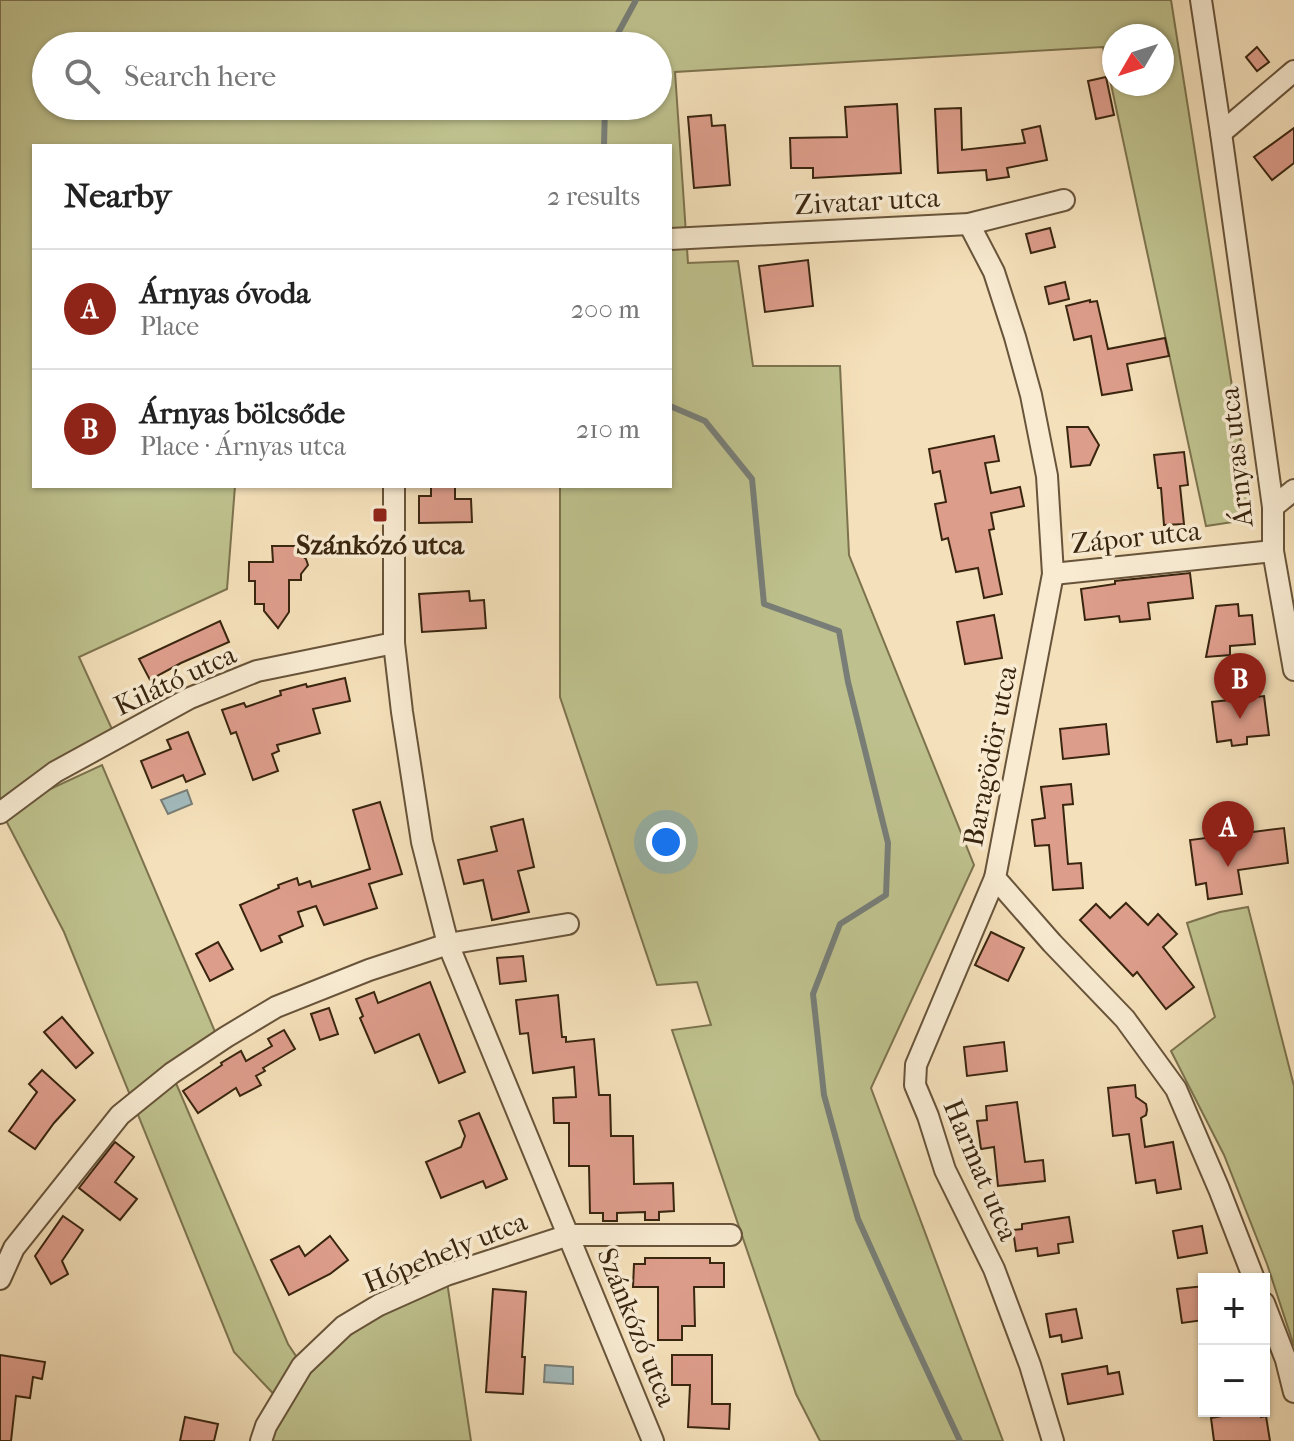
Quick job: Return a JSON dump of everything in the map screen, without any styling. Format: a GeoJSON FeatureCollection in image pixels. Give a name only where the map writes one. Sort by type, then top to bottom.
{"type":"FeatureCollection","features":[{"type":"Feature","properties":{"kind":"street","name":"Árnyas utca"},"geometry":{"type":"LineString","coordinates":[[1201,0],[1273,507],[1273,551],[1294,670]]}},
{"type":"Feature","properties":{"kind":"street"},"geometry":{"type":"LineString","coordinates":[[1221,133],[1294,71]]}},
{"type":"Feature","properties":{"kind":"street","name":"Zivatar utca"},"geometry":{"type":"LineString","coordinates":[[672,239],[969,224],[1064,200]]}},
{"type":"Feature","properties":{"kind":"street","name":"Baragödör utca"},"geometry":{"type":"LineString","coordinates":[[969,224],[994,272],[1031,395],[1047,476],[1053,574],[995,878],[1125,1019],[1176,1089],[1252,1273]]}},
{"type":"Feature","properties":{"kind":"street","name":"Szánkózó utca"},"geometry":{"type":"LineString","coordinates":[[394,488],[394,643],[402,712],[422,842],[448,944],[653,1441]]}},
{"type":"Feature","properties":{"kind":"street"},"geometry":{"type":"LineString","coordinates":[[1273,507],[1294,490]]}},
{"type":"Feature","properties":{"kind":"street","name":"Zápor utca"},"geometry":{"type":"LineString","coordinates":[[1053,574],[1273,551]]}},
{"type":"Feature","properties":{"kind":"street","name":"Kilátó utca"},"geometry":{"type":"LineString","coordinates":[[0,813],[55,772],[190,698],[257,671],[394,643]]}},
{"type":"Feature","properties":{"kind":"street","name":"Harmat utca"},"geometry":{"type":"LineString","coordinates":[[995,878],[916,1065],[915,1085],[945,1170],[994,1269],[1030,1365],[1053,1441]]}},
{"type":"Feature","properties":{"kind":"street"},"geometry":{"type":"LineString","coordinates":[[0,1279],[14,1248],[120,1115],[172,1073],[226,1037],[276,1007],[369,970],[448,944],[568,924]]}},
{"type":"Feature","properties":{"kind":"street","name":"Szánkózó utca"},"geometry":{"type":"LineString","coordinates":[[569,1235],[731,1235]]}},
{"type":"Feature","properties":{"kind":"street","name":"Hópehely utca"},"geometry":{"type":"LineString","coordinates":[[261,1441],[266,1426],[302,1366],[344,1326],[379,1305],[446,1275],[569,1235]]}},
{"type":"Feature","properties":{"kind":"street"},"geometry":{"type":"LineString","coordinates":[[1270,1319],[1294,1392]]}},
{"type":"Feature","properties":{"kind":"green space"},"geometry":{"type":"Polygon","coordinates":[[[0,0],[1171,0],[1253,519],[1206,526],[1114,96],[1174,96],[1174,24],[1102,24],[1102,47],[675,72],[688,263],[738,261],[753,366],[840,366],[849,555],[974,865],[871,1088],[1003,1441],[820,1441],[796,1394],[672,1030],[711,1025],[697,982],[657,985],[560,697],[560,488],[672,488],[672,144],[32,144],[32,488],[235,488],[227,589],[79,657],[116,738],[7,809],[102,765],[216,1034],[172,1074],[288,1344],[302,1365],[379,1305],[446,1275],[471,1441],[261,1441],[283,1404],[234,1352],[64,932],[0,809],[0,0]]]}},
{"type":"Feature","properties":{"kind":"green space"},"geometry":{"type":"Polygon","coordinates":[[[1248,907],[1294,1086],[1294,1346],[1267,1264],[1224,1155],[1171,1051],[1215,1017],[1187,923],[1248,907]]]}},
{"type":"Feature","properties":{"kind":"water"},"geometry":{"type":"Polygon","coordinates":[[[187,790],[192,804],[168,814],[161,800],[187,790]]]}},
{"type":"Feature","properties":{"kind":"water"},"geometry":{"type":"Polygon","coordinates":[[[545,1365],[573,1367],[573,1384],[544,1382],[545,1365]]]}},
{"type":"Feature","properties":{"kind":"building"},"geometry":{"type":"Polygon","coordinates":[[[1257,47],[1269,62],[1257,71],[1246,57],[1257,47]]]}},
{"type":"Feature","properties":{"kind":"building"},"geometry":{"type":"Polygon","coordinates":[[[1102,78],[1102,96],[1110,96],[1114,115],[1096,119],[1088,81],[1102,78]]]}},
{"type":"Feature","properties":{"kind":"building"},"geometry":{"type":"Polygon","coordinates":[[[897,104],[901,173],[813,178],[813,168],[791,168],[790,138],[847,137],[845,107],[897,104]]]}},
{"type":"Feature","properties":{"kind":"building"},"geometry":{"type":"Polygon","coordinates":[[[961,108],[962,150],[1025,143],[1022,130],[1040,126],[1047,160],[1007,168],[1009,177],[987,180],[986,170],[938,173],[935,109],[961,108]]]}},
{"type":"Feature","properties":{"kind":"building"},"geometry":{"type":"Polygon","coordinates":[[[711,115],[712,126],[725,125],[730,185],[694,188],[688,117],[711,115]]]}},
{"type":"Feature","properties":{"kind":"building"},"geometry":{"type":"Polygon","coordinates":[[[1294,128],[1294,163],[1272,180],[1254,157],[1294,128]]]}},
{"type":"Feature","properties":{"kind":"building"},"geometry":{"type":"Polygon","coordinates":[[[1050,228],[1055,247],[1031,253],[1026,234],[1050,228]]]}},
{"type":"Feature","properties":{"kind":"building"},"geometry":{"type":"Polygon","coordinates":[[[808,260],[813,306],[765,312],[759,266],[808,260]]]}},
{"type":"Feature","properties":{"kind":"building"},"geometry":{"type":"Polygon","coordinates":[[[1065,282],[1069,299],[1049,304],[1045,287],[1065,282]]]}},
{"type":"Feature","properties":{"kind":"building"},"geometry":{"type":"Polygon","coordinates":[[[1097,301],[1108,349],[1165,338],[1169,356],[1127,364],[1132,390],[1102,395],[1091,336],[1074,340],[1066,306],[1097,301]]]}},
{"type":"Feature","properties":{"kind":"building"},"geometry":{"type":"Polygon","coordinates":[[[1067,427],[1088,427],[1099,445],[1090,465],[1071,467],[1067,427]]]}},
{"type":"Feature","properties":{"kind":"building"},"geometry":{"type":"Polygon","coordinates":[[[994,436],[999,461],[985,463],[991,493],[1020,487],[1024,506],[991,513],[994,529],[989,530],[1002,594],[984,598],[978,568],[956,572],[948,538],[942,540],[935,504],[946,502],[940,471],[933,473],[929,449],[994,436]]]}},
{"type":"Feature","properties":{"kind":"building"},"geometry":{"type":"Polygon","coordinates":[[[1184,452],[1188,485],[1180,486],[1184,524],[1164,525],[1154,455],[1184,452]]]}},
{"type":"Feature","properties":{"kind":"building"},"geometry":{"type":"Polygon","coordinates":[[[431,488],[455,488],[455,499],[471,499],[472,522],[419,523],[419,496],[431,496],[431,488]]]}},
{"type":"Feature","properties":{"kind":"building"},"geometry":{"type":"Polygon","coordinates":[[[272,546],[300,546],[300,554],[308,565],[301,574],[301,580],[289,580],[289,612],[278,628],[264,611],[264,604],[255,604],[255,581],[249,581],[249,562],[273,562],[272,546]]]}},
{"type":"Feature","properties":{"kind":"building"},"geometry":{"type":"Polygon","coordinates":[[[1190,573],[1193,598],[1148,603],[1150,619],[1120,622],[1119,616],[1085,620],[1081,589],[1115,584],[1115,581],[1190,573]]]}},
{"type":"Feature","properties":{"kind":"building"},"geometry":{"type":"Polygon","coordinates":[[[469,591],[470,601],[484,600],[486,628],[422,632],[419,594],[469,591]]]}},
{"type":"Feature","properties":{"kind":"building"},"geometry":{"type":"Polygon","coordinates":[[[1238,604],[1239,616],[1252,615],[1255,644],[1230,646],[1230,655],[1206,657],[1216,606],[1238,604]]]}},
{"type":"Feature","properties":{"kind":"building"},"geometry":{"type":"Polygon","coordinates":[[[994,615],[1002,658],[965,664],[957,622],[994,615]]]}},
{"type":"Feature","properties":{"kind":"building"},"geometry":{"type":"Polygon","coordinates":[[[220,621],[229,642],[150,680],[139,659],[220,621]]]}},
{"type":"Feature","properties":{"kind":"building"},"geometry":{"type":"Polygon","coordinates":[[[345,678],[350,701],[313,709],[320,733],[277,745],[279,751],[272,754],[278,771],[253,780],[236,732],[231,734],[222,710],[244,703],[246,707],[281,695],[280,691],[306,684],[307,687],[345,678]]]}},
{"type":"Feature","properties":{"kind":"building"},"geometry":{"type":"Polygon","coordinates":[[[1264,696],[1269,735],[1247,737],[1247,744],[1232,746],[1231,740],[1217,742],[1212,702],[1264,696]]]}},
{"type":"Feature","properties":{"kind":"building"},"geometry":{"type":"Polygon","coordinates":[[[1106,724],[1109,754],[1063,759],[1060,729],[1106,724]]]}},
{"type":"Feature","properties":{"kind":"building"},"geometry":{"type":"Polygon","coordinates":[[[188,732],[205,774],[186,782],[183,775],[152,788],[141,761],[171,749],[167,740],[188,732]]]}},
{"type":"Feature","properties":{"kind":"building"},"geometry":{"type":"Polygon","coordinates":[[[1071,784],[1073,804],[1063,805],[1068,864],[1081,863],[1083,888],[1053,890],[1049,845],[1035,846],[1032,820],[1045,818],[1041,787],[1071,784]]]}},
{"type":"Feature","properties":{"kind":"building"},"geometry":{"type":"Polygon","coordinates":[[[380,802],[402,874],[369,884],[377,908],[324,925],[316,906],[298,912],[303,926],[279,936],[282,942],[261,951],[240,905],[297,878],[299,885],[310,881],[312,887],[370,869],[353,810],[380,802]]]}},
{"type":"Feature","properties":{"kind":"building"},"geometry":{"type":"Polygon","coordinates":[[[523,819],[534,867],[518,871],[529,912],[492,920],[483,880],[464,884],[458,860],[497,851],[491,827],[523,819]]]}},
{"type":"Feature","properties":{"kind":"building"},"geometry":{"type":"Polygon","coordinates":[[[1284,828],[1288,863],[1238,870],[1242,894],[1208,899],[1206,883],[1196,885],[1190,840],[1284,828]]]}},
{"type":"Feature","properties":{"kind":"building"},"geometry":{"type":"Polygon","coordinates":[[[1126,903],[1148,925],[1158,914],[1177,934],[1163,947],[1194,987],[1166,1009],[1137,972],[1133,976],[1080,920],[1096,904],[1110,918],[1126,903]]]}},
{"type":"Feature","properties":{"kind":"building"},"geometry":{"type":"Polygon","coordinates":[[[991,932],[1024,948],[1008,981],[975,965],[991,932]]]}},
{"type":"Feature","properties":{"kind":"building"},"geometry":{"type":"Polygon","coordinates":[[[218,942],[233,969],[210,981],[196,954],[218,942]]]}},
{"type":"Feature","properties":{"kind":"building"},"geometry":{"type":"Polygon","coordinates":[[[523,956],[526,981],[500,984],[497,958],[523,956]]]}},
{"type":"Feature","properties":{"kind":"building"},"geometry":{"type":"Polygon","coordinates":[[[430,982],[465,1072],[439,1083],[419,1034],[375,1053],[360,1018],[363,1016],[356,999],[374,992],[378,1003],[430,982]]]}},
{"type":"Feature","properties":{"kind":"building"},"geometry":{"type":"Polygon","coordinates":[[[558,995],[562,1037],[566,1037],[566,1042],[594,1039],[599,1095],[610,1095],[611,1136],[633,1136],[634,1184],[673,1183],[674,1211],[659,1212],[659,1220],[645,1220],[645,1212],[617,1213],[617,1221],[603,1221],[603,1213],[590,1213],[589,1166],[569,1166],[569,1123],[554,1123],[553,1098],[576,1097],[574,1067],[533,1073],[528,1033],[520,1034],[516,1000],[558,995]]]}},
{"type":"Feature","properties":{"kind":"building"},"geometry":{"type":"Polygon","coordinates":[[[329,1008],[338,1034],[320,1040],[311,1014],[329,1008]]]}},
{"type":"Feature","properties":{"kind":"building"},"geometry":{"type":"Polygon","coordinates":[[[62,1017],[93,1053],[76,1068],[44,1032],[62,1017]]]}},
{"type":"Feature","properties":{"kind":"building"},"geometry":{"type":"Polygon","coordinates":[[[284,1030],[295,1049],[263,1068],[265,1071],[256,1076],[261,1085],[240,1096],[236,1088],[198,1113],[183,1091],[241,1051],[246,1061],[272,1046],[268,1039],[284,1030]]]}},
{"type":"Feature","properties":{"kind":"building"},"geometry":{"type":"Polygon","coordinates":[[[1004,1042],[1007,1071],[967,1076],[964,1047],[1004,1042]]]}},
{"type":"Feature","properties":{"kind":"building"},"geometry":{"type":"Polygon","coordinates":[[[42,1070],[75,1100],[35,1149],[9,1131],[37,1092],[29,1084],[42,1070]]]}},
{"type":"Feature","properties":{"kind":"building"},"geometry":{"type":"Polygon","coordinates":[[[1135,1085],[1136,1097],[1146,1104],[1147,1110],[1141,1118],[1145,1147],[1173,1142],[1181,1189],[1157,1193],[1155,1180],[1136,1183],[1129,1134],[1113,1136],[1108,1088],[1135,1085]]]}},
{"type":"Feature","properties":{"kind":"building"},"geometry":{"type":"Polygon","coordinates":[[[1017,1102],[1025,1162],[1043,1160],[1045,1181],[998,1186],[994,1147],[981,1149],[977,1121],[987,1120],[986,1106],[1017,1102]]]}},
{"type":"Feature","properties":{"kind":"building"},"geometry":{"type":"Polygon","coordinates":[[[479,1113],[507,1179],[486,1188],[483,1181],[441,1198],[426,1162],[461,1147],[465,1136],[459,1121],[479,1113]]]}},
{"type":"Feature","properties":{"kind":"building"},"geometry":{"type":"Polygon","coordinates":[[[115,1142],[134,1157],[115,1182],[137,1199],[120,1220],[79,1188],[115,1142]]]}},
{"type":"Feature","properties":{"kind":"building"},"geometry":{"type":"Polygon","coordinates":[[[63,1216],[83,1230],[62,1261],[68,1274],[51,1284],[35,1256],[63,1216]]]}},
{"type":"Feature","properties":{"kind":"building"},"geometry":{"type":"Polygon","coordinates":[[[1069,1217],[1073,1242],[1058,1244],[1059,1253],[1038,1256],[1037,1248],[1016,1251],[1013,1230],[1022,1229],[1022,1224],[1069,1217]]]}},
{"type":"Feature","properties":{"kind":"building"},"geometry":{"type":"Polygon","coordinates":[[[1202,1226],[1207,1253],[1178,1258],[1173,1231],[1202,1226]]]}},
{"type":"Feature","properties":{"kind":"building"},"geometry":{"type":"Polygon","coordinates":[[[330,1236],[348,1260],[330,1274],[289,1295],[271,1260],[299,1246],[305,1256],[330,1236]]]}},
{"type":"Feature","properties":{"kind":"building"},"geometry":{"type":"Polygon","coordinates":[[[645,1258],[710,1258],[710,1263],[724,1263],[724,1287],[694,1287],[695,1326],[682,1326],[682,1340],[658,1340],[658,1287],[633,1287],[634,1264],[645,1264],[645,1258]]]}},
{"type":"Feature","properties":{"kind":"building"},"geometry":{"type":"Polygon","coordinates":[[[1198,1287],[1198,1321],[1182,1323],[1177,1289],[1198,1287]]]}},
{"type":"Feature","properties":{"kind":"building"},"geometry":{"type":"Polygon","coordinates":[[[493,1289],[526,1292],[523,1394],[486,1392],[493,1289]]]}},
{"type":"Feature","properties":{"kind":"building"},"geometry":{"type":"Polygon","coordinates":[[[1076,1309],[1082,1338],[1062,1342],[1061,1335],[1050,1337],[1046,1314],[1076,1309]]]}},
{"type":"Feature","properties":{"kind":"building"},"geometry":{"type":"Polygon","coordinates":[[[0,1355],[45,1362],[42,1379],[33,1377],[30,1398],[16,1396],[11,1441],[0,1441],[0,1355]]]}},
{"type":"Feature","properties":{"kind":"building"},"geometry":{"type":"Polygon","coordinates":[[[672,1355],[712,1355],[712,1404],[730,1404],[729,1429],[688,1427],[690,1385],[672,1385],[672,1355]]]}},
{"type":"Feature","properties":{"kind":"building"},"geometry":{"type":"Polygon","coordinates":[[[1107,1366],[1108,1374],[1119,1372],[1123,1394],[1068,1404],[1062,1374],[1107,1366]]]}},
{"type":"Feature","properties":{"kind":"building"},"geometry":{"type":"Polygon","coordinates":[[[185,1417],[218,1424],[214,1441],[180,1441],[185,1417]]]}},
{"type":"Feature","properties":{"kind":"building"},"geometry":{"type":"Polygon","coordinates":[[[1266,1417],[1270,1441],[1214,1441],[1211,1418],[1266,1417]]]}},
{"type":"Feature","properties":{"kind":"waterway"},"geometry":{"type":"LineString","coordinates":[[619,32],[636,0]]}},
{"type":"Feature","properties":{"kind":"waterway"},"geometry":{"type":"LineString","coordinates":[[604,144],[605,120]]}},
{"type":"Feature","properties":{"kind":"waterway"},"geometry":{"type":"LineString","coordinates":[[672,407],[705,421],[752,479],[764,604],[839,631],[848,682],[888,843],[886,895],[840,924],[813,994],[824,1095],[858,1219],[960,1441]]}},
{"type":"Feature","properties":{"kind":"place","name":"Szánkózó utca"},"geometry":{"type":"Point","coordinates":[380,515]}},
{"type":"Feature","properties":{"kind":"place","name":"Árnyas bölcsőde"},"geometry":{"type":"Point","coordinates":[1240,719]}},
{"type":"Feature","properties":{"kind":"place","name":"Árnyas óvoda"},"geometry":{"type":"Point","coordinates":[1228,867]}}]}
